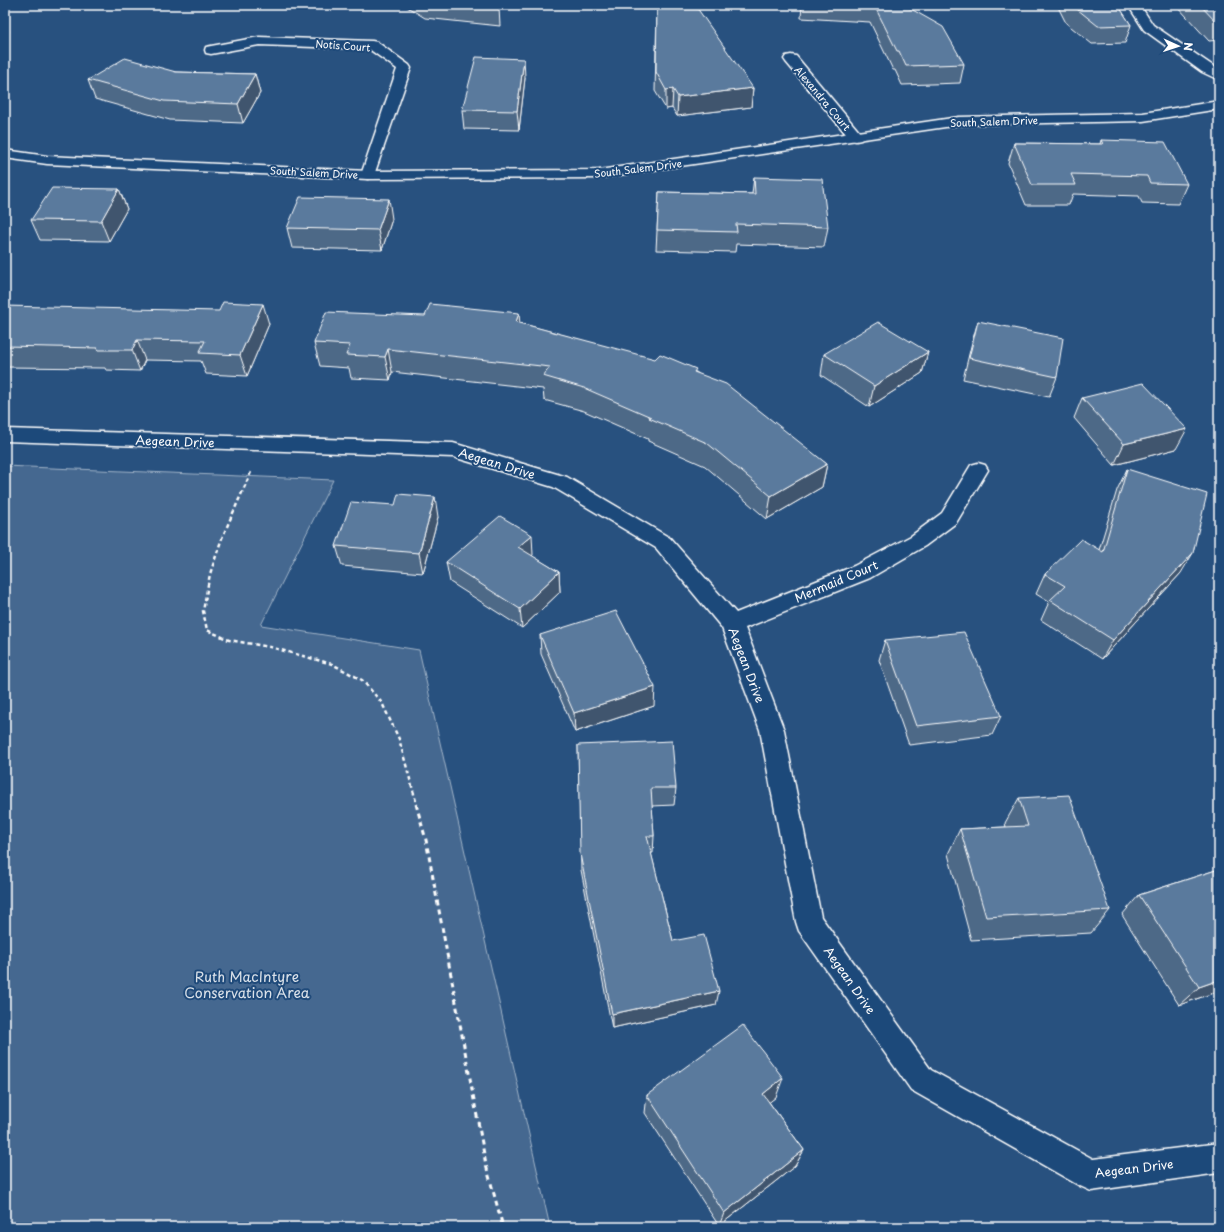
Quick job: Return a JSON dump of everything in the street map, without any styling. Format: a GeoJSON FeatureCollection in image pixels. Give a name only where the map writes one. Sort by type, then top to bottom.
{"type":"FeatureCollection","features":[{"type":"Feature","properties":{"kind":"street"},"geometry":{"type":"LineString","coordinates":[[1134,5],[1148,27],[1207,70],[1219,76]]}},
{"type":"Feature","properties":{"kind":"street","name":"Notis Court"},"geometry":{"type":"LineString","coordinates":[[211,50],[259,41],[372,45],[404,68],[368,175]]}},
{"type":"Feature","properties":{"kind":"street","name":"Alexandra Court"},"geometry":{"type":"LineString","coordinates":[[791,59],[856,137]]}},
{"type":"Feature","properties":{"kind":"street","name":"South Salem Drive"},"geometry":{"type":"LineString","coordinates":[[5,154],[47,160],[368,175],[599,174],[959,121],[1143,117],[1219,105]]}},
{"type":"Feature","properties":{"kind":"street","name":"Aegean Drive"},"geometry":{"type":"LineString","coordinates":[[5,435],[453,450],[560,482],[663,543],[732,624],[772,730],[809,922],[921,1080],[1091,1175],[1219,1158]]}},
{"type":"Feature","properties":{"kind":"street","name":"Mermaid Court"},"geometry":{"type":"LineString","coordinates":[[732,624],[862,572],[918,541],[949,518],[978,470]]}},
{"type":"Feature","properties":{"kind":"path"},"geometry":{"type":"LineString","coordinates":[[263,444],[228,523],[212,570],[202,610],[207,630],[229,640],[270,647],[332,664],[362,680],[382,703],[399,739],[426,840],[486,1165],[503,1227]]}},
{"type":"Feature","properties":{"kind":"green space","name":"Ruth MacIntyre Conservation Area"},"geometry":{"type":"Polygon","coordinates":[[[5,466],[333,480],[261,625],[419,650],[550,1227],[5,1227],[5,466]]]}},
{"type":"Feature","properties":{"kind":"building"},"geometry":{"type":"Polygon","coordinates":[[[471,5],[494,5],[499,8],[471,5]]]}},
{"type":"Feature","properties":{"kind":"building"},"geometry":{"type":"Polygon","coordinates":[[[665,5],[695,5],[753,88],[678,97],[673,89],[666,90],[656,72],[657,8],[665,5]]]}},
{"type":"Feature","properties":{"kind":"building"},"geometry":{"type":"Polygon","coordinates":[[[874,5],[904,5],[943,27],[964,64],[906,66],[874,5]]]}},
{"type":"Feature","properties":{"kind":"building"},"geometry":{"type":"Polygon","coordinates":[[[1072,5],[1118,5],[1131,25],[1098,26],[1072,5]]]}},
{"type":"Feature","properties":{"kind":"building"},"geometry":{"type":"Polygon","coordinates":[[[1200,5],[1219,5],[1219,22],[1216,22],[1200,5]]]}},
{"type":"Feature","properties":{"kind":"building"},"geometry":{"type":"Polygon","coordinates":[[[476,57],[524,59],[517,111],[462,110],[476,57]]]}},
{"type":"Feature","properties":{"kind":"building"},"geometry":{"type":"Polygon","coordinates":[[[125,58],[176,72],[255,74],[238,104],[164,101],[88,80],[125,58]]]}},
{"type":"Feature","properties":{"kind":"building"},"geometry":{"type":"Polygon","coordinates":[[[1101,140],[1165,142],[1187,184],[1150,183],[1147,176],[1071,174],[1076,185],[1032,185],[1014,143],[1103,144],[1101,140]]]}},
{"type":"Feature","properties":{"kind":"building"},"geometry":{"type":"Polygon","coordinates":[[[754,177],[822,179],[828,227],[736,224],[737,232],[657,230],[659,192],[755,194],[754,177]]]}},
{"type":"Feature","properties":{"kind":"building"},"geometry":{"type":"Polygon","coordinates":[[[52,188],[119,189],[101,221],[31,220],[52,188]]]}},
{"type":"Feature","properties":{"kind":"building"},"geometry":{"type":"Polygon","coordinates":[[[300,197],[389,199],[378,230],[287,228],[300,197]]]}},
{"type":"Feature","properties":{"kind":"building"},"geometry":{"type":"Polygon","coordinates":[[[223,302],[263,304],[240,355],[199,353],[205,341],[137,340],[132,350],[5,346],[5,306],[219,311],[223,302]]]}},
{"type":"Feature","properties":{"kind":"building"},"geometry":{"type":"Polygon","coordinates":[[[430,304],[519,313],[516,322],[655,359],[660,354],[696,369],[694,372],[726,384],[827,464],[771,496],[707,443],[584,388],[543,376],[550,367],[388,349],[385,357],[346,355],[350,345],[314,343],[326,312],[425,316],[430,304]]]}},
{"type":"Feature","properties":{"kind":"building"},"geometry":{"type":"Polygon","coordinates":[[[978,321],[1063,338],[1057,377],[969,358],[978,321]]]}},
{"type":"Feature","properties":{"kind":"building"},"geometry":{"type":"Polygon","coordinates":[[[878,322],[928,352],[874,386],[824,354],[878,322]]]}},
{"type":"Feature","properties":{"kind":"building"},"geometry":{"type":"Polygon","coordinates":[[[1143,383],[1187,429],[1124,444],[1082,398],[1143,383]]]}},
{"type":"Feature","properties":{"kind":"building"},"geometry":{"type":"Polygon","coordinates":[[[1127,469],[1207,494],[1193,553],[1113,640],[1050,600],[1065,586],[1045,574],[1081,539],[1103,552],[1127,469]]]}},
{"type":"Feature","properties":{"kind":"building"},"geometry":{"type":"Polygon","coordinates":[[[398,494],[435,497],[419,553],[336,546],[351,502],[395,505],[398,494]]]}},
{"type":"Feature","properties":{"kind":"building"},"geometry":{"type":"Polygon","coordinates":[[[500,516],[532,535],[518,547],[559,572],[520,609],[446,562],[500,516]]]}},
{"type":"Feature","properties":{"kind":"building"},"geometry":{"type":"Polygon","coordinates":[[[616,611],[655,687],[574,713],[540,635],[616,611]]]}},
{"type":"Feature","properties":{"kind":"building"},"geometry":{"type":"Polygon","coordinates":[[[964,632],[1001,716],[916,726],[885,640],[964,632]]]}},
{"type":"Feature","properties":{"kind":"building"},"geometry":{"type":"Polygon","coordinates":[[[672,741],[676,788],[651,788],[654,836],[647,836],[673,941],[704,935],[719,991],[612,1014],[580,854],[578,745],[672,741]]]}},
{"type":"Feature","properties":{"kind":"building"},"geometry":{"type":"Polygon","coordinates":[[[1069,795],[1110,910],[986,917],[960,829],[1028,826],[1019,798],[1069,795]]]}},
{"type":"Feature","properties":{"kind":"building"},"geometry":{"type":"Polygon","coordinates":[[[1219,869],[1219,980],[1199,987],[1139,895],[1219,869]]]}},
{"type":"Feature","properties":{"kind":"building"},"geometry":{"type":"Polygon","coordinates":[[[743,1025],[783,1078],[763,1094],[804,1150],[724,1213],[647,1095],[743,1025]]]}}]}
